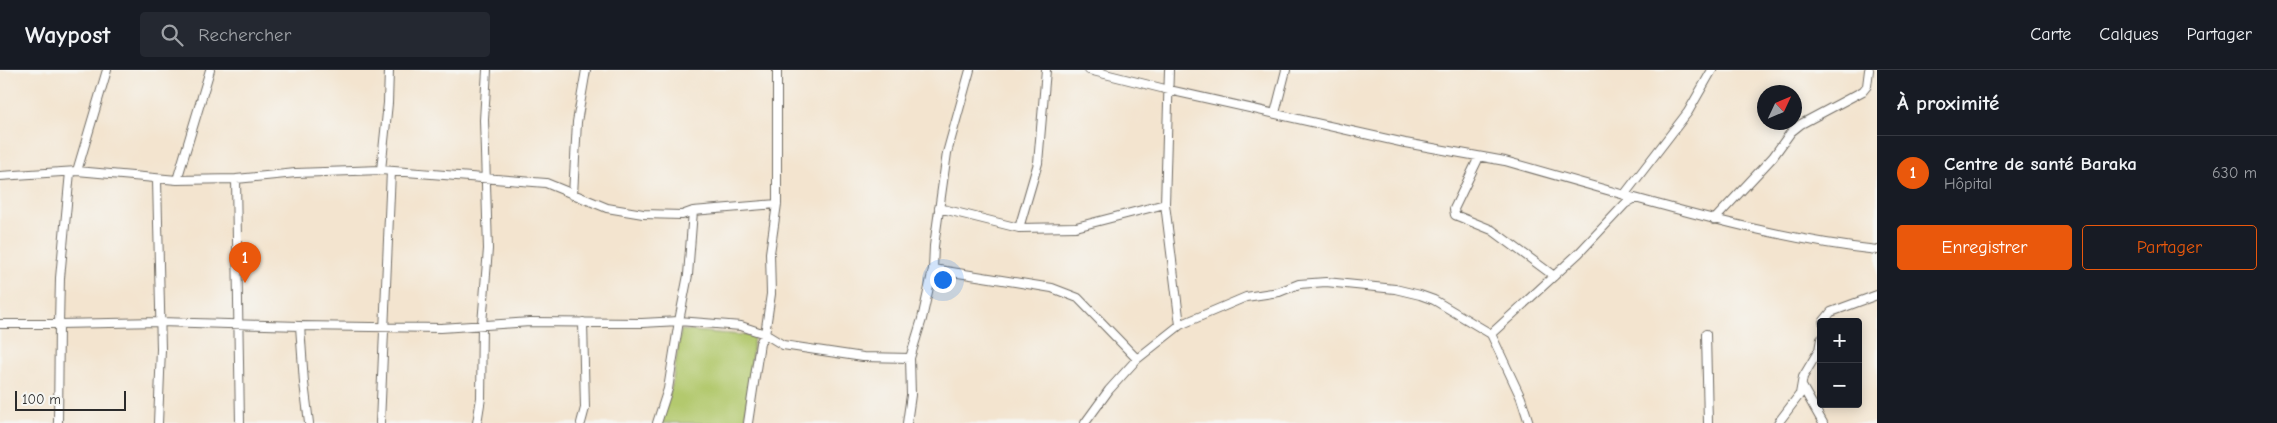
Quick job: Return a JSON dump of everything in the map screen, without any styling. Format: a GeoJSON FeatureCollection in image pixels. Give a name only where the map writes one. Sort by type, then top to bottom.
{"type":"FeatureCollection","features":[{"type":"Feature","properties":{"kind":"street"},"geometry":{"type":"LineString","coordinates":[[58,423],[60,278],[73,171],[107,70]]}},
{"type":"Feature","properties":{"kind":"street"},"geometry":{"type":"LineString","coordinates":[[177,180],[210,70]]}},
{"type":"Feature","properties":{"kind":"street"},"geometry":{"type":"LineString","coordinates":[[381,170],[388,103],[389,70]]}},
{"type":"Feature","properties":{"kind":"street"},"geometry":{"type":"LineString","coordinates":[[477,423],[481,398],[482,324],[488,249],[484,120],[487,70]]}},
{"type":"Feature","properties":{"kind":"street"},"geometry":{"type":"LineString","coordinates":[[573,195],[577,122],[586,70]]}},
{"type":"Feature","properties":{"kind":"street"},"geometry":{"type":"LineString","coordinates":[[748,423],[760,343],[765,334],[771,294],[770,253],[776,204],[777,70]]}},
{"type":"Feature","properties":{"kind":"street"},"geometry":{"type":"LineString","coordinates":[[906,423],[911,394],[910,358],[922,319],[933,269],[934,246],[947,153],[970,70]]}},
{"type":"Feature","properties":{"kind":"street"},"geometry":{"type":"LineString","coordinates":[[1020,228],[1038,163],[1046,70]]}},
{"type":"Feature","properties":{"kind":"street"},"geometry":{"type":"LineString","coordinates":[[1089,70],[1405,143],[1505,161],[1714,220],[1848,247],[1877,250]]}},
{"type":"Feature","properties":{"kind":"street"},"geometry":{"type":"LineString","coordinates":[[1169,70],[1165,204],[1180,325]]}},
{"type":"Feature","properties":{"kind":"street"},"geometry":{"type":"LineString","coordinates":[[1275,113],[1286,70]]}},
{"type":"Feature","properties":{"kind":"street"},"geometry":{"type":"LineString","coordinates":[[1624,195],[1688,112],[1712,70]]}},
{"type":"Feature","properties":{"kind":"street"},"geometry":{"type":"LineString","coordinates":[[1714,220],[1773,157],[1796,128],[1863,91],[1867,86],[1869,70]]}},
{"type":"Feature","properties":{"kind":"street"},"geometry":{"type":"LineString","coordinates":[[1479,157],[1454,209],[1455,214],[1492,230],[1554,276]]}},
{"type":"Feature","properties":{"kind":"street"},"geometry":{"type":"LineString","coordinates":[[0,176],[73,171],[157,180],[177,180],[236,179],[296,173],[381,170],[454,174],[485,179],[546,183],[607,208],[643,214],[682,215],[693,212],[776,204]]}},
{"type":"Feature","properties":{"kind":"street"},"geometry":{"type":"LineString","coordinates":[[380,423],[391,171]]}},
{"type":"Feature","properties":{"kind":"street"},"geometry":{"type":"LineString","coordinates":[[236,179],[240,423]]}},
{"type":"Feature","properties":{"kind":"street"},"geometry":{"type":"LineString","coordinates":[[157,180],[160,322],[158,423]]}},
{"type":"Feature","properties":{"kind":"street"},"geometry":{"type":"LineString","coordinates":[[1492,334],[1580,253],[1625,204],[1635,198]]}},
{"type":"Feature","properties":{"kind":"street"},"geometry":{"type":"LineString","coordinates":[[939,208],[1020,228],[1076,227],[1165,204]]}},
{"type":"Feature","properties":{"kind":"street"},"geometry":{"type":"LineString","coordinates":[[657,423],[668,389],[678,321],[688,276],[693,212]]}},
{"type":"Feature","properties":{"kind":"street"},"geometry":{"type":"LineString","coordinates":[[933,269],[1052,288],[1070,293],[1078,298],[1137,359]]}},
{"type":"Feature","properties":{"kind":"street"},"geometry":{"type":"LineString","coordinates":[[1084,423],[1109,390],[1137,359],[1180,325],[1246,298],[1279,292],[1299,284],[1326,282],[1395,289],[1420,295],[1434,300],[1492,334],[1521,398],[1529,423]]}},
{"type":"Feature","properties":{"kind":"street"},"geometry":{"type":"LineString","coordinates":[[1826,318],[1831,312],[1877,295]]}},
{"type":"Feature","properties":{"kind":"street"},"geometry":{"type":"LineString","coordinates":[[0,324],[160,322],[441,328],[482,324],[678,321],[741,326],[765,334],[783,345],[863,357],[910,358]]}},
{"type":"Feature","properties":{"kind":"street"},"geometry":{"type":"LineString","coordinates":[[581,423],[584,408],[582,322]]}},
{"type":"Feature","properties":{"kind":"street"},"geometry":{"type":"LineString","coordinates":[[300,326],[304,383],[310,423]]}},
{"type":"Feature","properties":{"kind":"street"},"geometry":{"type":"LineString","coordinates":[[1706,334],[1708,423]]}},
{"type":"Feature","properties":{"kind":"street"},"geometry":{"type":"LineString","coordinates":[[1778,423],[1800,394],[1803,377],[1817,353]]}},
{"type":"Feature","properties":{"kind":"street"},"geometry":{"type":"LineString","coordinates":[[1802,386],[1823,423]]}},
{"type":"Feature","properties":{"kind":"green space"},"geometry":{"type":"Polygon","coordinates":[[[681,330],[754,336],[745,423],[661,423],[672,385],[681,330]]]}},
{"type":"Feature","properties":{"kind":"place","name":"Centre de santé Baraka"},"geometry":{"type":"Point","coordinates":[245,283]}}]}
